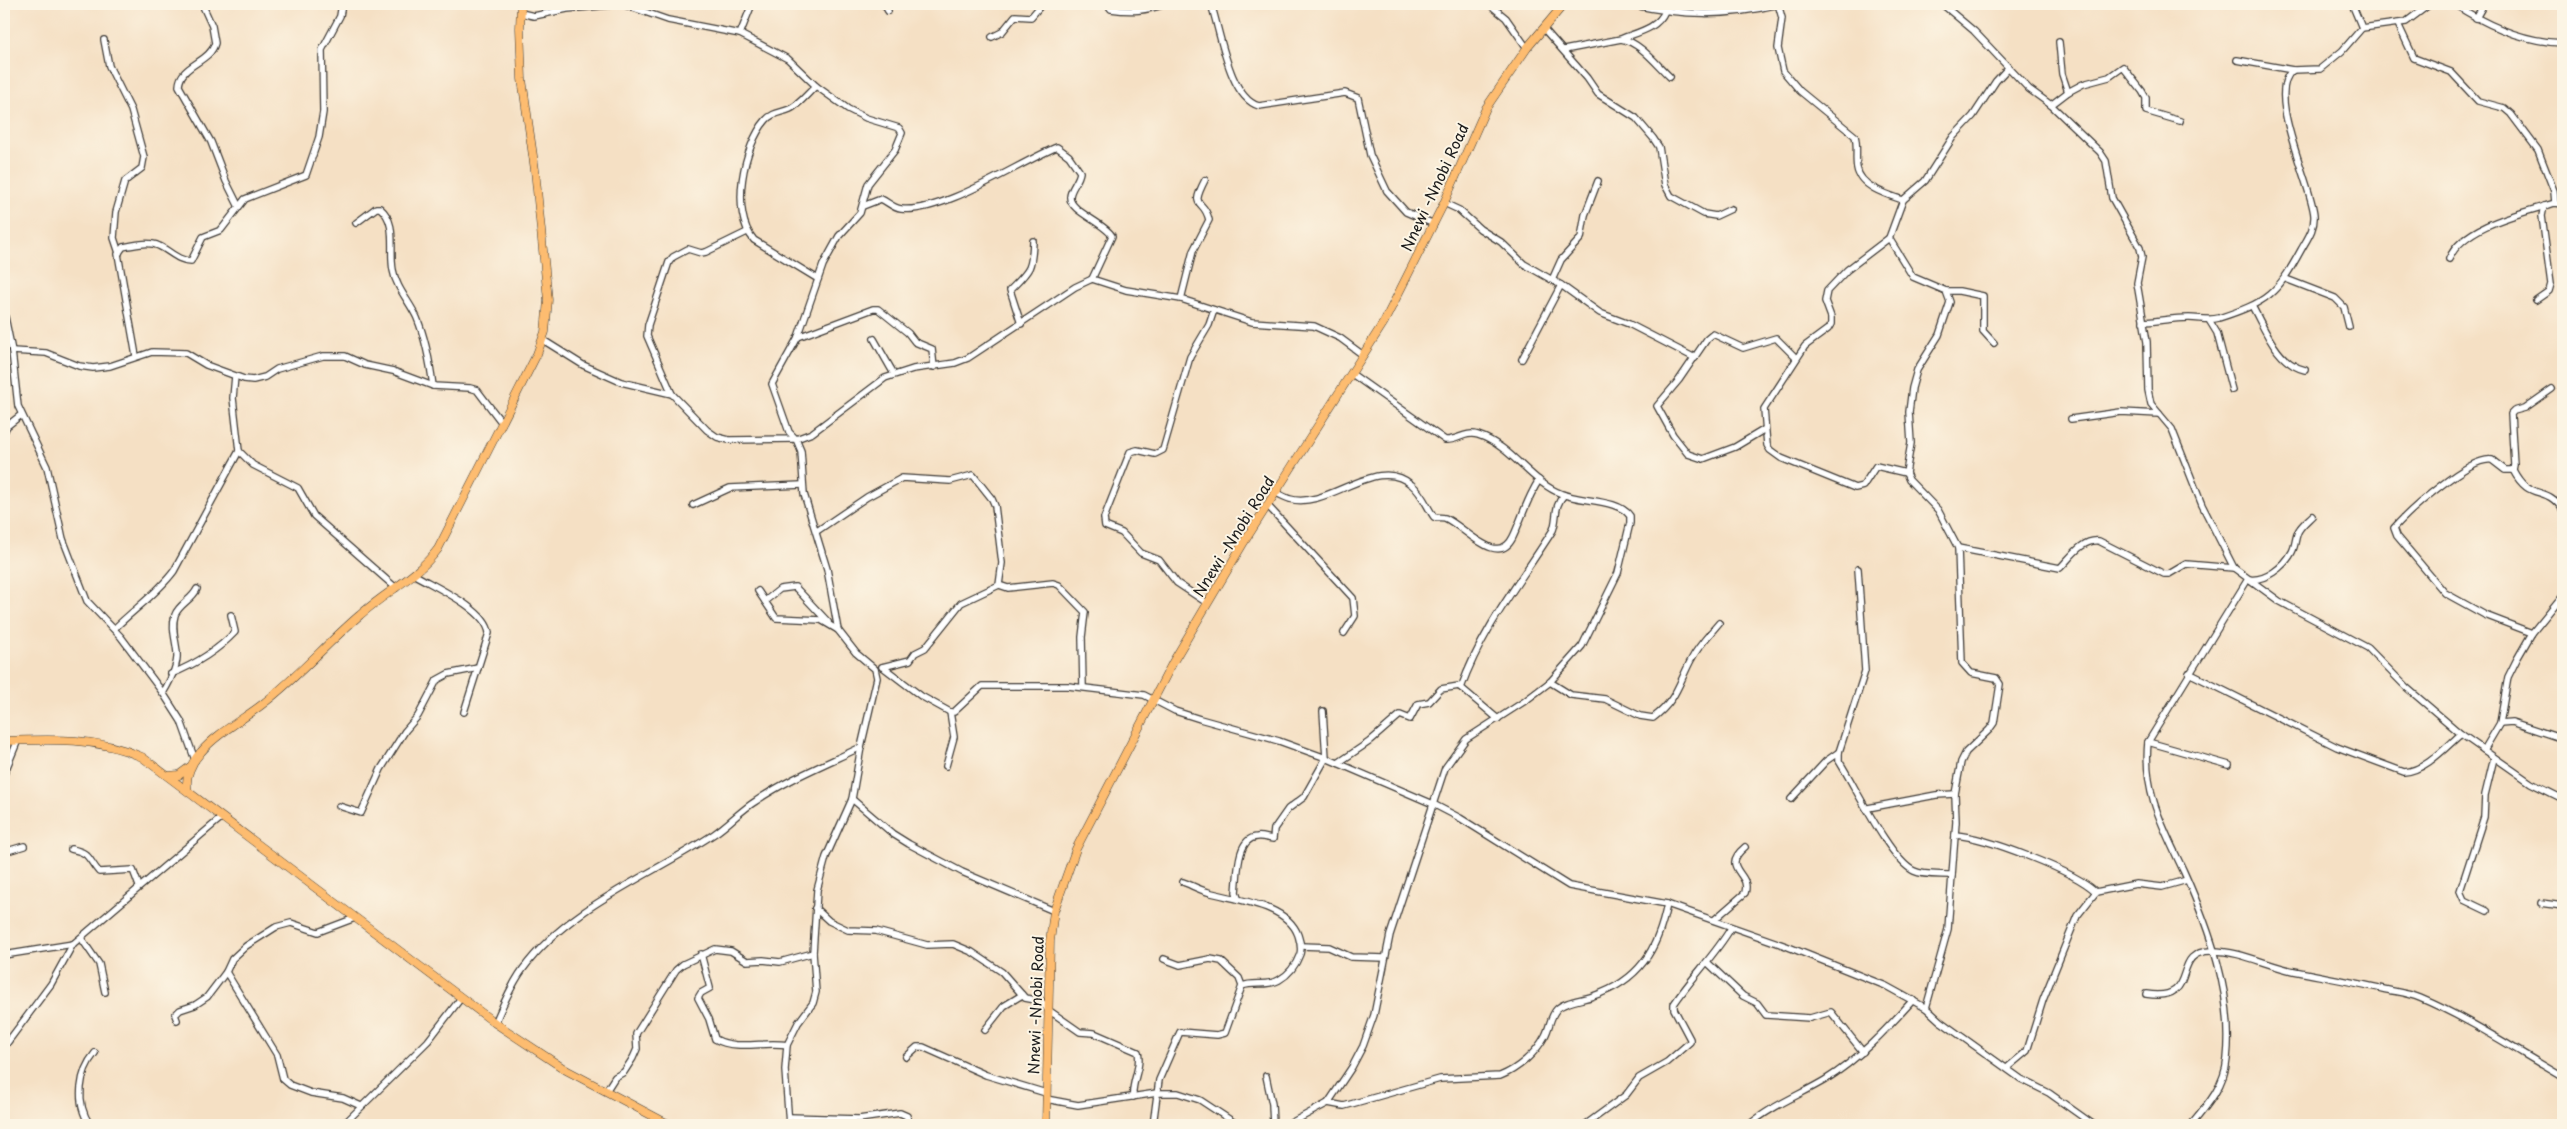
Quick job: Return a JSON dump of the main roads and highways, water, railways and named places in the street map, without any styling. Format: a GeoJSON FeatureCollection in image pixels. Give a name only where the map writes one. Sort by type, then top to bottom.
{"type":"FeatureCollection","features":[{"type":"Feature","properties":{"kind":"main road"},"geometry":{"type":"LineString","coordinates":[[168,776],[179,776],[194,763],[207,746],[299,675],[358,616],[415,575],[438,549],[543,340],[549,314],[535,170],[522,79],[522,4]]}},
{"type":"Feature","properties":{"kind":"main road","name":"Nnewi -Nnobi Road"},"geometry":{"type":"LineString","coordinates":[[1046,1125],[1047,1009],[1050,941],[1054,911],[1076,849],[1154,699],[1207,603],[1384,322],[1434,224],[1486,108],[1527,48],[1564,4]]}},
{"type":"Feature","properties":{"kind":"main road"},"geometry":{"type":"LineString","coordinates":[[4,740],[63,739],[108,744],[142,757],[495,1023],[566,1070],[670,1125]]}},
{"type":"Feature","properties":{"kind":"main road"},"geometry":{"type":"LineString","coordinates":[[188,790],[186,783],[194,763]]}}]}
